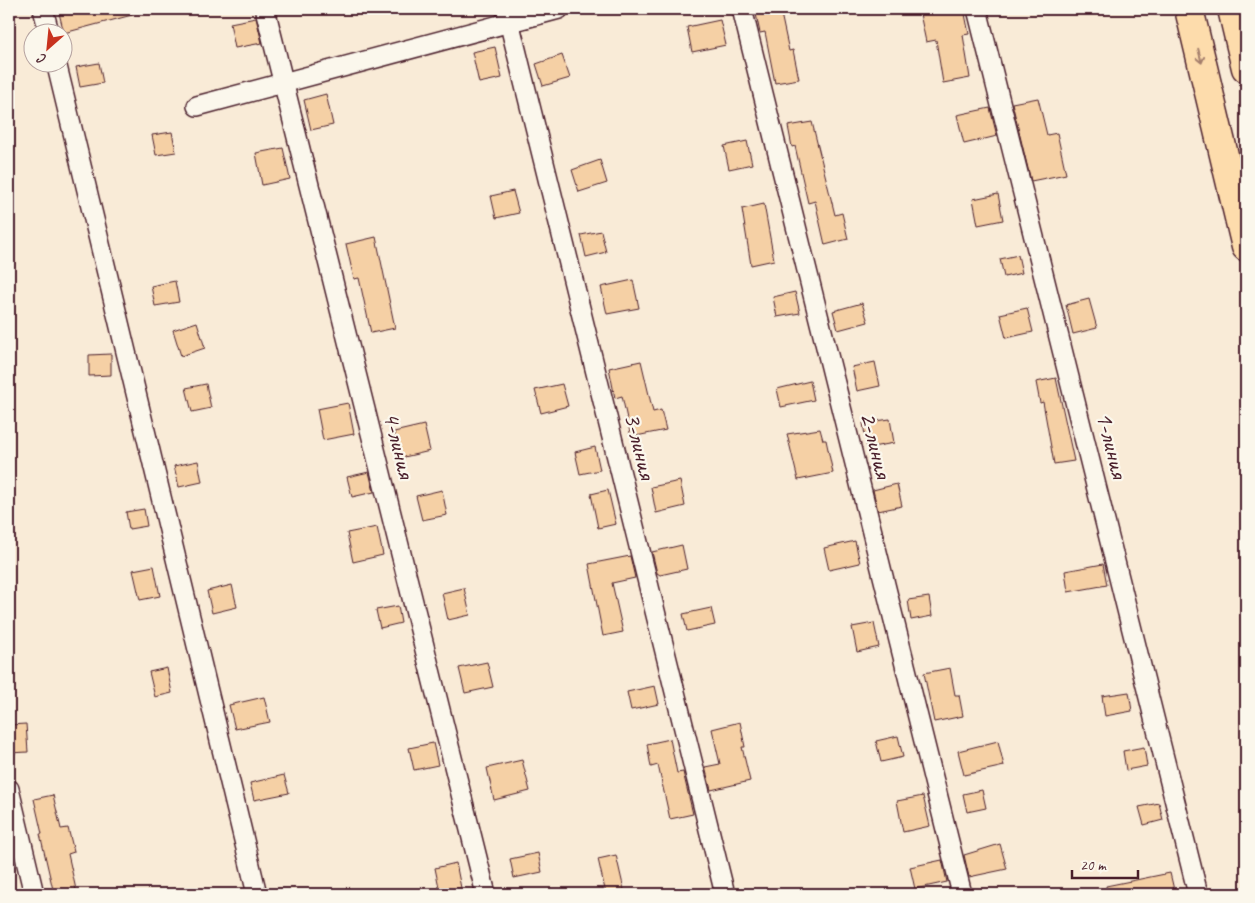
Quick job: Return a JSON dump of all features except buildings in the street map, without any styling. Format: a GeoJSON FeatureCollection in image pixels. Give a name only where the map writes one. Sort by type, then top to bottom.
{"type":"FeatureCollection","features":[{"type":"Feature","properties":{"kind":"main road"},"geometry":{"type":"LineString","coordinates":[[1189,9],[1246,247]]}},
{"type":"Feature","properties":{"kind":"main road"},"geometry":{"type":"LineString","coordinates":[[1232,9],[1246,68]]}},
{"type":"Feature","properties":{"kind":"street"},"geometry":{"type":"LineString","coordinates":[[43,9],[46,22]]}},
{"type":"Feature","properties":{"kind":"street","name":"4-линия"},"geometry":{"type":"LineString","coordinates":[[265,9],[486,894]]}},
{"type":"Feature","properties":{"kind":"street"},"geometry":{"type":"LineString","coordinates":[[197,106],[283,83],[508,15],[559,9]]}},
{"type":"Feature","properties":{"kind":"street","name":"2-линия"},"geometry":{"type":"LineString","coordinates":[[742,9],[962,894]]}},
{"type":"Feature","properties":{"kind":"street","name":"1-линия"},"geometry":{"type":"LineString","coordinates":[[977,9],[1198,894]]}},
{"type":"Feature","properties":{"kind":"street","name":"3-линия"},"geometry":{"type":"LineString","coordinates":[[508,15],[725,894]]}},
{"type":"Feature","properties":{"kind":"street"},"geometry":{"type":"LineString","coordinates":[[58,72],[257,894]]}},
{"type":"Feature","properties":{"kind":"street"},"geometry":{"type":"LineString","coordinates":[[9,789],[34,894]]}}]}
